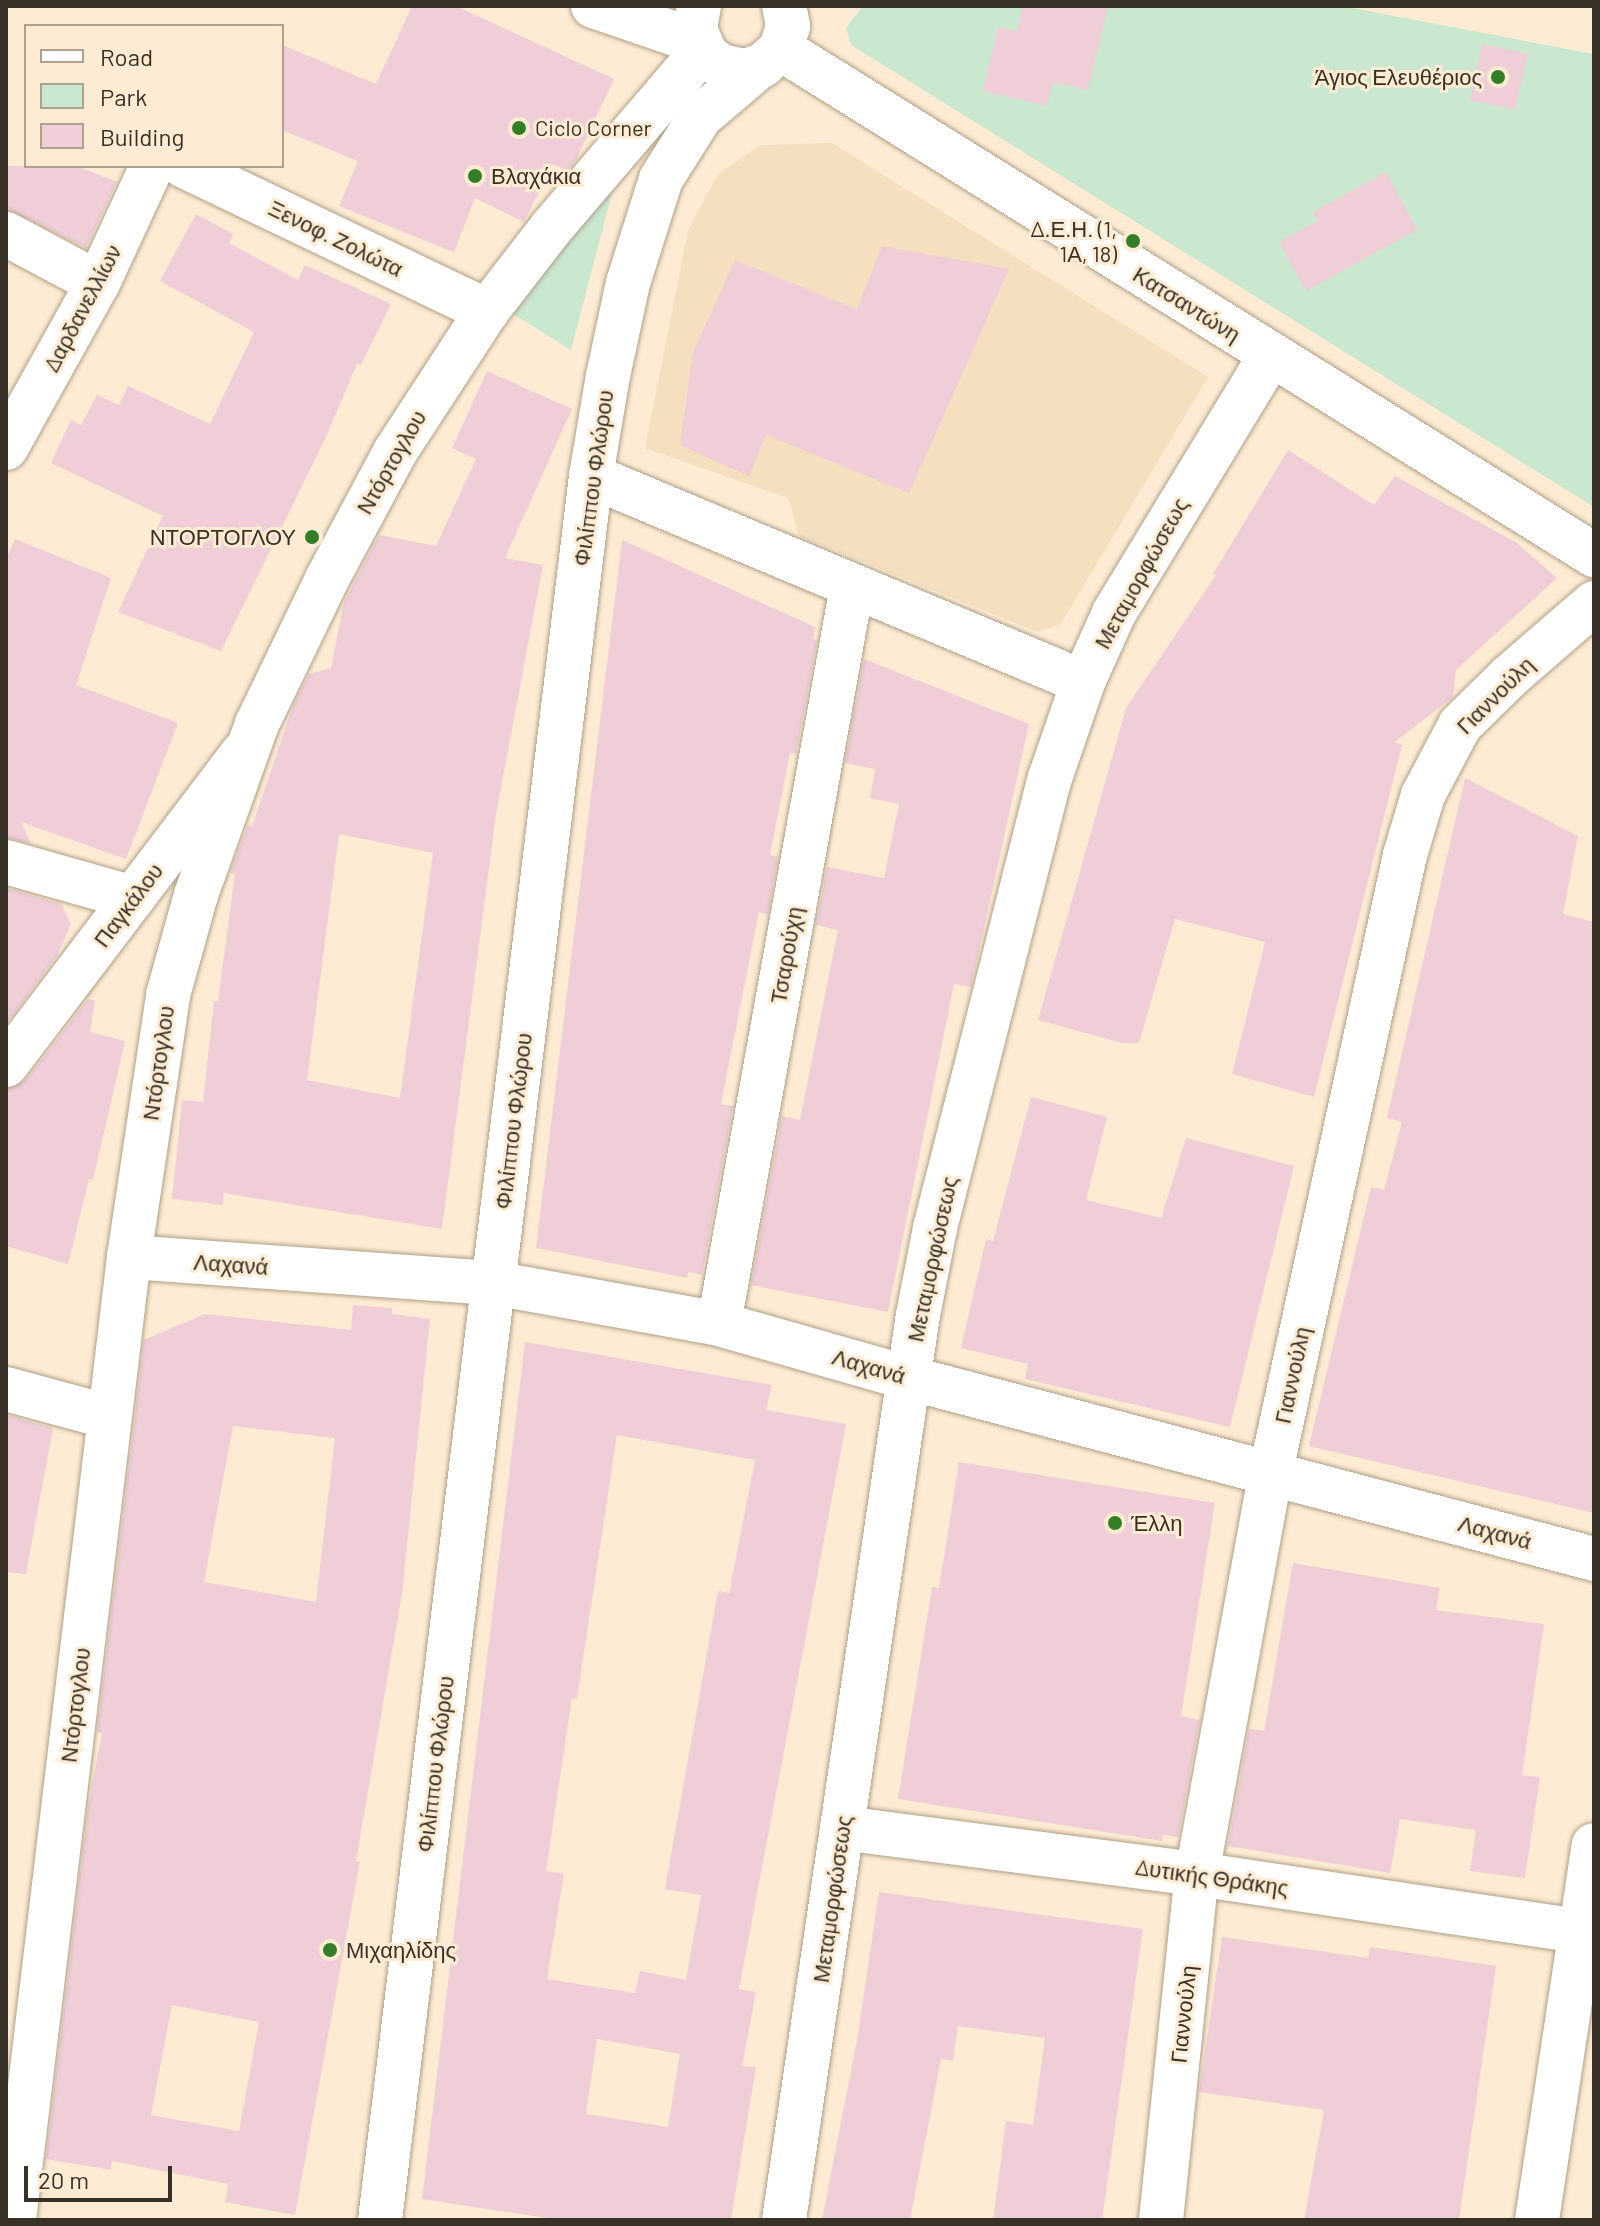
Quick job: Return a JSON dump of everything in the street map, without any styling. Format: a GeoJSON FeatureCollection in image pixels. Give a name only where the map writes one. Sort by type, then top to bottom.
{"type":"FeatureCollection","features":[{"type":"Feature","properties":{"kind":"street"},"geometry":{"type":"LineString","coordinates":[[593,6],[700,33],[715,63],[745,71],[771,58],[788,26],[784,6]]}},
{"type":"Feature","properties":{"kind":"street","name":"Ντόρτογλου"},"geometry":{"type":"LineString","coordinates":[[14,2220],[129,1257],[172,971],[249,744],[369,497],[419,412],[487,311],[700,33]]}},
{"type":"Feature","properties":{"kind":"street","name":"Κατσαντώνη"},"geometry":{"type":"LineString","coordinates":[[771,58],[1270,356],[1594,555]]}},
{"type":"Feature","properties":{"kind":"street","name":"Φιλίππου Φλώρου"},"geometry":{"type":"LineString","coordinates":[[380,2220],[591,476],[628,283],[661,179],[700,117],[771,58]]}},
{"type":"Feature","properties":{"kind":"street","name":"Δαρδανελλίων"},"geometry":{"type":"LineString","coordinates":[[6,448],[98,283],[151,168]]}},
{"type":"Feature","properties":{"kind":"street","name":"Ξενοφ. Ζολώτα"},"geometry":{"type":"LineString","coordinates":[[188,168],[487,311]]}},
{"type":"Feature","properties":{"kind":"street"},"geometry":{"type":"LineString","coordinates":[[6,234],[98,283]]}},
{"type":"Feature","properties":{"kind":"street","name":"Μεταμορφώσεως"},"geometry":{"type":"LineString","coordinates":[[784,2220],[909,1378],[935,1228],[1050,778],[1083,682],[1114,613],[1270,356]]}},
{"type":"Feature","properties":{"kind":"street"},"geometry":{"type":"LineString","coordinates":[[591,476],[1083,682]]}},
{"type":"Feature","properties":{"kind":"street","name":"Τσαρούχη"},"geometry":{"type":"LineString","coordinates":[[719,1324],[852,586]]}},
{"type":"Feature","properties":{"kind":"street","name":"Γιαννούλη"},"geometry":{"type":"LineString","coordinates":[[1161,2220],[1197,1874],[1271,1471],[1405,855],[1423,795],[1460,725],[1511,675],[1594,603]]}},
{"type":"Feature","properties":{"kind":"street","name":"Παγκάλου"},"geometry":{"type":"LineString","coordinates":[[6,1065],[249,744]]}},
{"type":"Feature","properties":{"kind":"street"},"geometry":{"type":"LineString","coordinates":[[6,862],[133,898]]}},
{"type":"Feature","properties":{"kind":"street","name":"Λαχανά"},"geometry":{"type":"LineString","coordinates":[[129,1257],[494,1283],[719,1324],[909,1378],[1271,1471],[1594,1559]]}},
{"type":"Feature","properties":{"kind":"street"},"geometry":{"type":"LineString","coordinates":[[6,1389],[109,1417]]}},
{"type":"Feature","properties":{"kind":"street","name":"Δυτικής Θράκης"},"geometry":{"type":"LineString","coordinates":[[842,1828],[1197,1874],[1587,1932]]}},
{"type":"Feature","properties":{"kind":"street"},"geometry":{"type":"LineString","coordinates":[[1537,2220],[1587,1932],[1594,1845]]}},
{"type":"Feature","properties":{"kind":"shaded area"},"geometry":{"type":"Polygon","coordinates":[[[832,143],[1208,377],[1061,624],[1037,632],[799,536],[788,498],[645,448],[688,231],[717,175],[760,145],[832,143]]]}},
{"type":"Feature","properties":{"kind":"green space"},"geometry":{"type":"Polygon","coordinates":[[[863,6],[1342,6],[1594,54],[1594,507],[851,45],[846,28],[863,6]]]}},
{"type":"Feature","properties":{"kind":"green space"},"geometry":{"type":"Polygon","coordinates":[[[618,170],[571,350],[510,312],[618,170]]]}},
{"type":"Feature","properties":{"kind":"building"},"geometry":{"type":"Polygon","coordinates":[[[412,6],[456,6],[614,79],[576,160],[567,171],[553,164],[524,222],[475,198],[454,252],[339,206],[358,161],[284,131],[284,46],[376,84],[412,6]]]}},
{"type":"Feature","properties":{"kind":"building"},"geometry":{"type":"Polygon","coordinates":[[[1023,6],[1108,6],[1088,90],[1053,82],[1047,106],[983,91],[998,27],[1017,31],[1023,6]]]}},
{"type":"Feature","properties":{"kind":"building","name":"Άγιος Ελευθέριος"},"geometry":{"type":"Polygon","coordinates":[[[1482,44],[1528,54],[1515,110],[1470,100],[1482,44]]]}},
{"type":"Feature","properties":{"kind":"building"},"geometry":{"type":"Polygon","coordinates":[[[6,166],[82,168],[117,182],[86,248],[6,209],[6,166]]]}},
{"type":"Feature","properties":{"kind":"building"},"geometry":{"type":"Polygon","coordinates":[[[1386,172],[1417,230],[1306,291],[1279,242],[1318,221],[1313,212],[1386,172]]]}},
{"type":"Feature","properties":{"kind":"building"},"geometry":{"type":"Polygon","coordinates":[[[196,214],[233,234],[229,243],[298,280],[305,265],[391,304],[361,365],[357,364],[325,439],[221,651],[118,612],[163,516],[51,463],[71,420],[81,425],[97,395],[119,405],[128,386],[210,424],[254,332],[160,281],[196,214]]]}},
{"type":"Feature","properties":{"kind":"building"},"geometry":{"type":"Polygon","coordinates":[[[882,246],[1009,269],[909,493],[766,435],[749,476],[680,445],[693,352],[735,260],[857,309],[882,246]]]}},
{"type":"Feature","properties":{"kind":"building"},"geometry":{"type":"Polygon","coordinates":[[[487,371],[572,409],[505,558],[543,565],[496,814],[442,1229],[224,1193],[223,1205],[172,1199],[182,1100],[203,1102],[214,1001],[218,1001],[235,873],[230,873],[248,825],[252,826],[293,706],[309,674],[331,668],[344,602],[379,535],[436,546],[476,459],[452,448],[487,371]],[[339,834],[307,1080],[400,1098],[433,853],[339,834]]]}},
{"type":"Feature","properties":{"kind":"building"},"geometry":{"type":"Polygon","coordinates":[[[1288,450],[1374,505],[1395,476],[1517,543],[1557,578],[1456,670],[1453,697],[1395,742],[1402,745],[1314,1097],[1232,1074],[1265,942],[1175,919],[1139,1043],[1122,1043],[1038,1020],[1126,708],[1216,575],[1213,574],[1288,450]]]}},
{"type":"Feature","properties":{"kind":"building"},"geometry":{"type":"Polygon","coordinates":[[[15,539],[111,578],[76,685],[178,723],[126,859],[21,822],[31,843],[6,838],[6,559],[15,539]]]}},
{"type":"Feature","properties":{"kind":"building"},"geometry":{"type":"Polygon","coordinates":[[[622,540],[815,627],[813,639],[817,641],[796,754],[790,753],[770,855],[778,857],[768,914],[759,912],[721,1104],[733,1106],[702,1275],[688,1272],[687,1278],[536,1248],[622,540]]]}},
{"type":"Feature","properties":{"kind":"building"},"geometry":{"type":"Polygon","coordinates":[[[864,659],[1029,724],[971,987],[954,984],[888,1312],[751,1285],[782,1116],[800,1120],[838,930],[816,925],[827,867],[884,878],[899,804],[870,798],[875,769],[845,763],[864,659]]]}},
{"type":"Feature","properties":{"kind":"building"},"geometry":{"type":"Polygon","coordinates":[[[1465,778],[1578,836],[1563,914],[1594,922],[1594,1513],[1309,1446],[1371,1187],[1384,1190],[1402,1122],[1387,1118],[1465,778]]]}},
{"type":"Feature","properties":{"kind":"building"},"geometry":{"type":"Polygon","coordinates":[[[6,888],[61,904],[71,924],[57,956],[6,1024],[6,888]]]}},
{"type":"Feature","properties":{"kind":"building"},"geometry":{"type":"Polygon","coordinates":[[[88,999],[95,1001],[90,1032],[125,1041],[93,1180],[89,1179],[68,1264],[6,1246],[6,1089],[26,1080],[88,999]]]}},
{"type":"Feature","properties":{"kind":"building"},"geometry":{"type":"Polygon","coordinates":[[[1031,1097],[1107,1117],[1086,1200],[1161,1218],[1186,1138],[1294,1166],[1230,1427],[1025,1379],[1028,1364],[961,1348],[986,1239],[993,1241],[1031,1097]]]}},
{"type":"Feature","properties":{"kind":"building"},"geometry":{"type":"Polygon","coordinates":[[[353,1305],[392,1308],[392,1314],[430,1319],[402,1594],[356,1861],[360,1862],[295,2215],[225,2202],[228,2184],[112,2161],[111,2170],[46,2159],[88,1808],[102,1733],[97,1732],[144,1340],[205,1314],[351,1330],[353,1305]],[[233,1426],[204,1582],[316,1602],[335,1438],[233,1426]],[[172,2005],[151,2115],[239,2131],[259,2022],[172,2005]]]}},
{"type":"Feature","properties":{"kind":"building"},"geometry":{"type":"Polygon","coordinates":[[[525,1342],[772,1385],[766,1410],[846,1424],[739,1989],[756,1992],[742,2066],[756,2067],[731,2220],[560,2220],[422,2199],[525,1342]],[[617,1435],[577,1699],[572,1698],[546,1871],[564,1874],[547,1979],[635,1993],[640,1971],[686,1980],[701,1895],[665,1889],[718,1591],[729,1593],[755,1460],[617,1435]],[[597,2039],[586,2114],[668,2127],[680,2054],[597,2039]]]}},
{"type":"Feature","properties":{"kind":"building"},"geometry":{"type":"Polygon","coordinates":[[[6,1415],[53,1428],[26,1574],[6,1572],[6,1415]]]}},
{"type":"Feature","properties":{"kind":"building"},"geometry":{"type":"Polygon","coordinates":[[[959,1462],[1215,1503],[1181,1716],[1200,1720],[1178,1837],[1163,1835],[1162,1841],[898,1799],[932,1587],[939,1588],[959,1462]]]}},
{"type":"Feature","properties":{"kind":"building"},"geometry":{"type":"Polygon","coordinates":[[[1293,1563],[1440,1588],[1436,1610],[1544,1624],[1522,1775],[1540,1777],[1525,1878],[1470,1871],[1476,1830],[1400,1819],[1390,1873],[1228,1846],[1249,1729],[1264,1731],[1293,1563]]]}},
{"type":"Feature","properties":{"kind":"building"},"geometry":{"type":"Polygon","coordinates":[[[879,1892],[1143,1929],[1102,2220],[993,2220],[1006,2121],[1033,2125],[1045,2038],[958,2026],[953,2061],[941,2059],[910,2220],[822,2220],[857,2040],[879,1892]]]}},
{"type":"Feature","properties":{"kind":"building"},"geometry":{"type":"Polygon","coordinates":[[[1222,1937],[1368,1958],[1370,1947],[1496,1966],[1459,2220],[1304,2220],[1324,2110],[1199,2092],[1222,1937]]]}},
{"type":"Feature","properties":{"kind":"place","name":"Άγιος Ελευθέριος"},"geometry":{"type":"Point","coordinates":[1498,77]}},
{"type":"Feature","properties":{"kind":"place","name":"Ciclo Corner"},"geometry":{"type":"Point","coordinates":[519,128]}},
{"type":"Feature","properties":{"kind":"place","name":"Βλαχάκια"},"geometry":{"type":"Point","coordinates":[475,176]}},
{"type":"Feature","properties":{"kind":"place","name":"Δ.Ε.Η. (1, 1Α, 18)"},"geometry":{"type":"Point","coordinates":[1133,241]}},
{"type":"Feature","properties":{"kind":"place","name":"ΝΤΟΡΤΟΓΛΟΥ"},"geometry":{"type":"Point","coordinates":[312,537]}},
{"type":"Feature","properties":{"kind":"place","name":"Έλλη"},"geometry":{"type":"Point","coordinates":[1115,1523]}},
{"type":"Feature","properties":{"kind":"place","name":"Μιχαηλίδης"},"geometry":{"type":"Point","coordinates":[330,1950]}}]}
